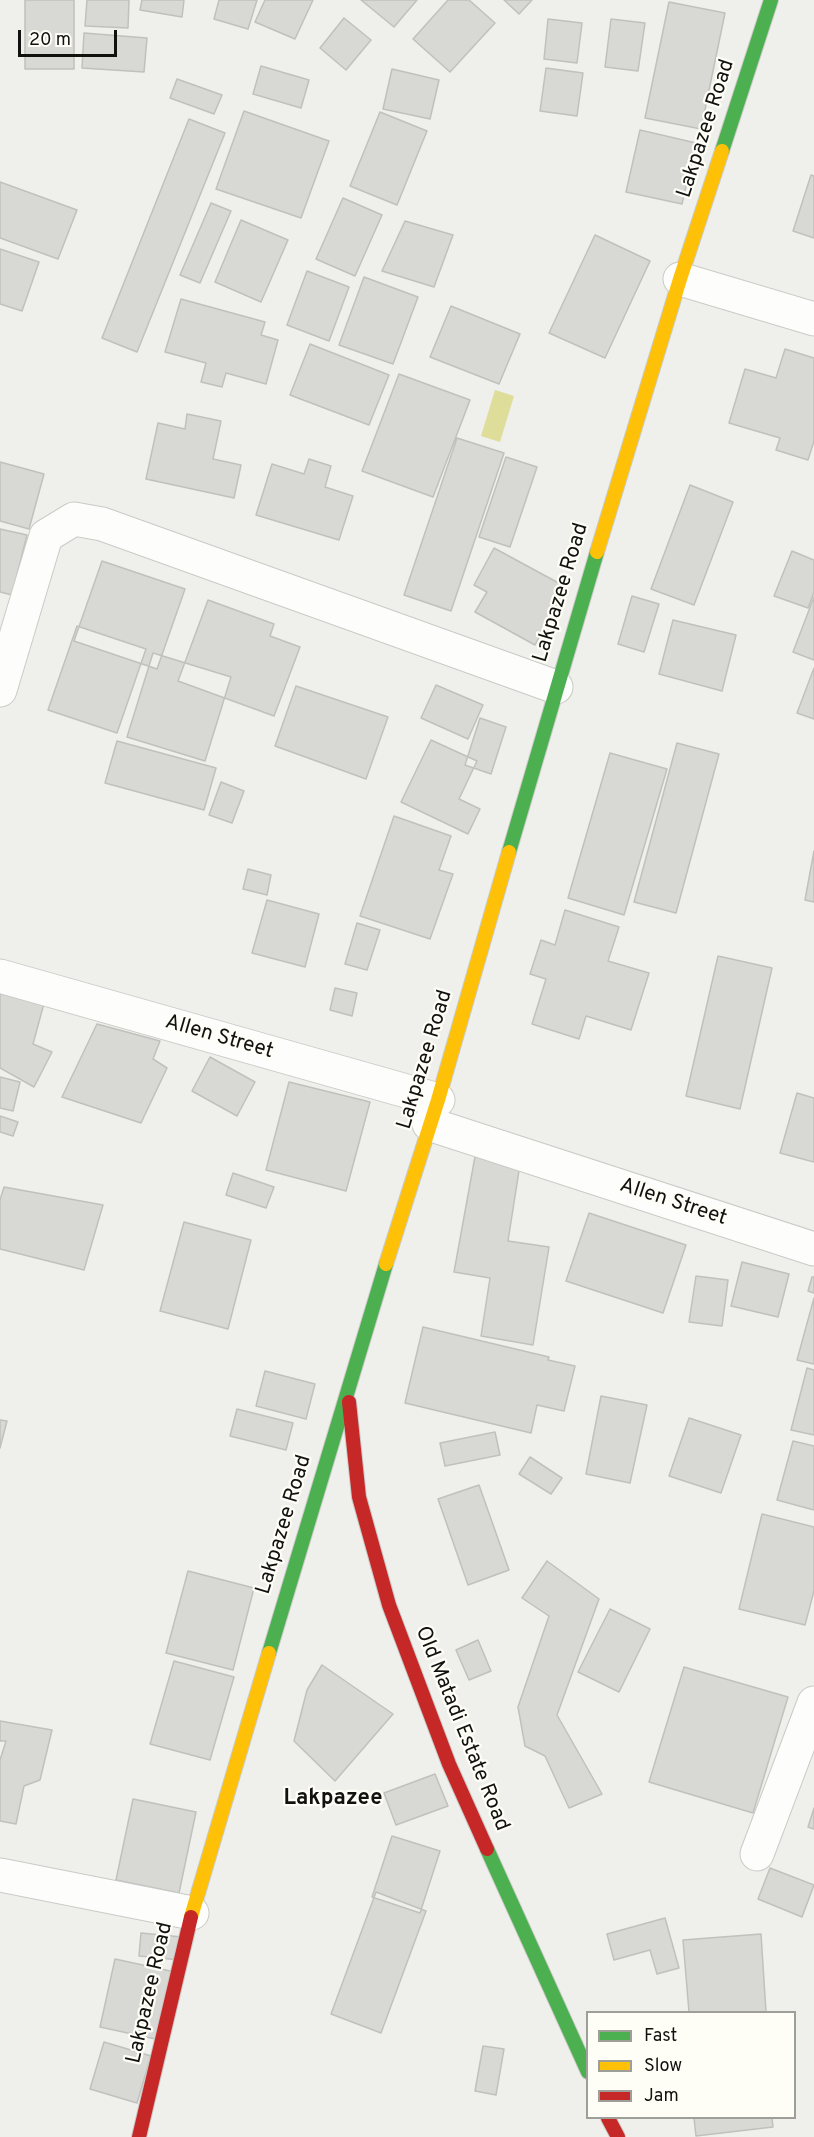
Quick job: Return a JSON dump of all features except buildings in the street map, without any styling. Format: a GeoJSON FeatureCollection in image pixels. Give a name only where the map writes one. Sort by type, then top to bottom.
{"type":"FeatureCollection","features":[{"type":"Feature","properties":{"kind":"street","name":"Lakpazee Road"},"geometry":{"type":"LineString","coordinates":[[139,2137],[192,1913],[348,1387],[434,1112],[556,687],[680,279],[771,0]]}},
{"type":"Feature","properties":{"kind":"street"},"geometry":{"type":"LineString","coordinates":[[680,279],[814,319]]}},
{"type":"Feature","properties":{"kind":"street"},"geometry":{"type":"LineString","coordinates":[[0,690],[46,536],[74,519],[102,524],[556,687]]}},
{"type":"Feature","properties":{"kind":"street","name":"Allen Street"},"geometry":{"type":"LineString","coordinates":[[0,976],[434,1112],[814,1249]]}},
{"type":"Feature","properties":{"kind":"street","name":"Old Matadi Estate Road"},"geometry":{"type":"LineString","coordinates":[[348,1387],[359,1497],[389,1605],[449,1764],[586,2068]]}},
{"type":"Feature","properties":{"kind":"street"},"geometry":{"type":"LineString","coordinates":[[758,1854],[814,1703]]}},
{"type":"Feature","properties":{"kind":"street"},"geometry":{"type":"LineString","coordinates":[[0,1875],[192,1913]]}},
{"type":"Feature","properties":{"kind":"street"},"geometry":{"type":"LineString","coordinates":[[609,2119],[618,2137]]}},
{"type":"Feature","properties":{"kind":"shaded area"},"geometry":{"type":"Polygon","coordinates":[[[495,390],[514,396],[500,442],[481,436],[495,390]]]}},
{"type":"Feature","properties":{"kind":"traffic: fast"},"geometry":{"type":"LineString","coordinates":[[722,151],[771,0]]}},
{"type":"Feature","properties":{"kind":"traffic: fast"},"geometry":{"type":"LineString","coordinates":[[509,852],[597,552]]}},
{"type":"Feature","properties":{"kind":"traffic: fast"},"geometry":{"type":"LineString","coordinates":[[269,1653],[386,1264]]}},
{"type":"Feature","properties":{"kind":"traffic: fast"},"geometry":{"type":"LineString","coordinates":[[487,1849],[586,2068]]}},
{"type":"Feature","properties":{"kind":"traffic: slow"},"geometry":{"type":"LineString","coordinates":[[597,552],[680,279],[722,151]]}},
{"type":"Feature","properties":{"kind":"traffic: slow"},"geometry":{"type":"LineString","coordinates":[[386,1264],[438,1100],[509,852]]}},
{"type":"Feature","properties":{"kind":"traffic: slow"},"geometry":{"type":"LineString","coordinates":[[191,1917],[269,1653]]}},
{"type":"Feature","properties":{"kind":"traffic: jam"},"geometry":{"type":"LineString","coordinates":[[349,1402],[359,1497],[389,1605],[449,1764],[487,1849]]}},
{"type":"Feature","properties":{"kind":"traffic: jam"},"geometry":{"type":"LineString","coordinates":[[139,2137],[191,1917]]}},
{"type":"Feature","properties":{"kind":"traffic: jam"},"geometry":{"type":"LineString","coordinates":[[609,2119],[618,2137]]}},
{"type":"Feature","properties":{"kind":"district","name":"Lakpazee"},"geometry":{"type":"Point","coordinates":[333,1800]}}]}
